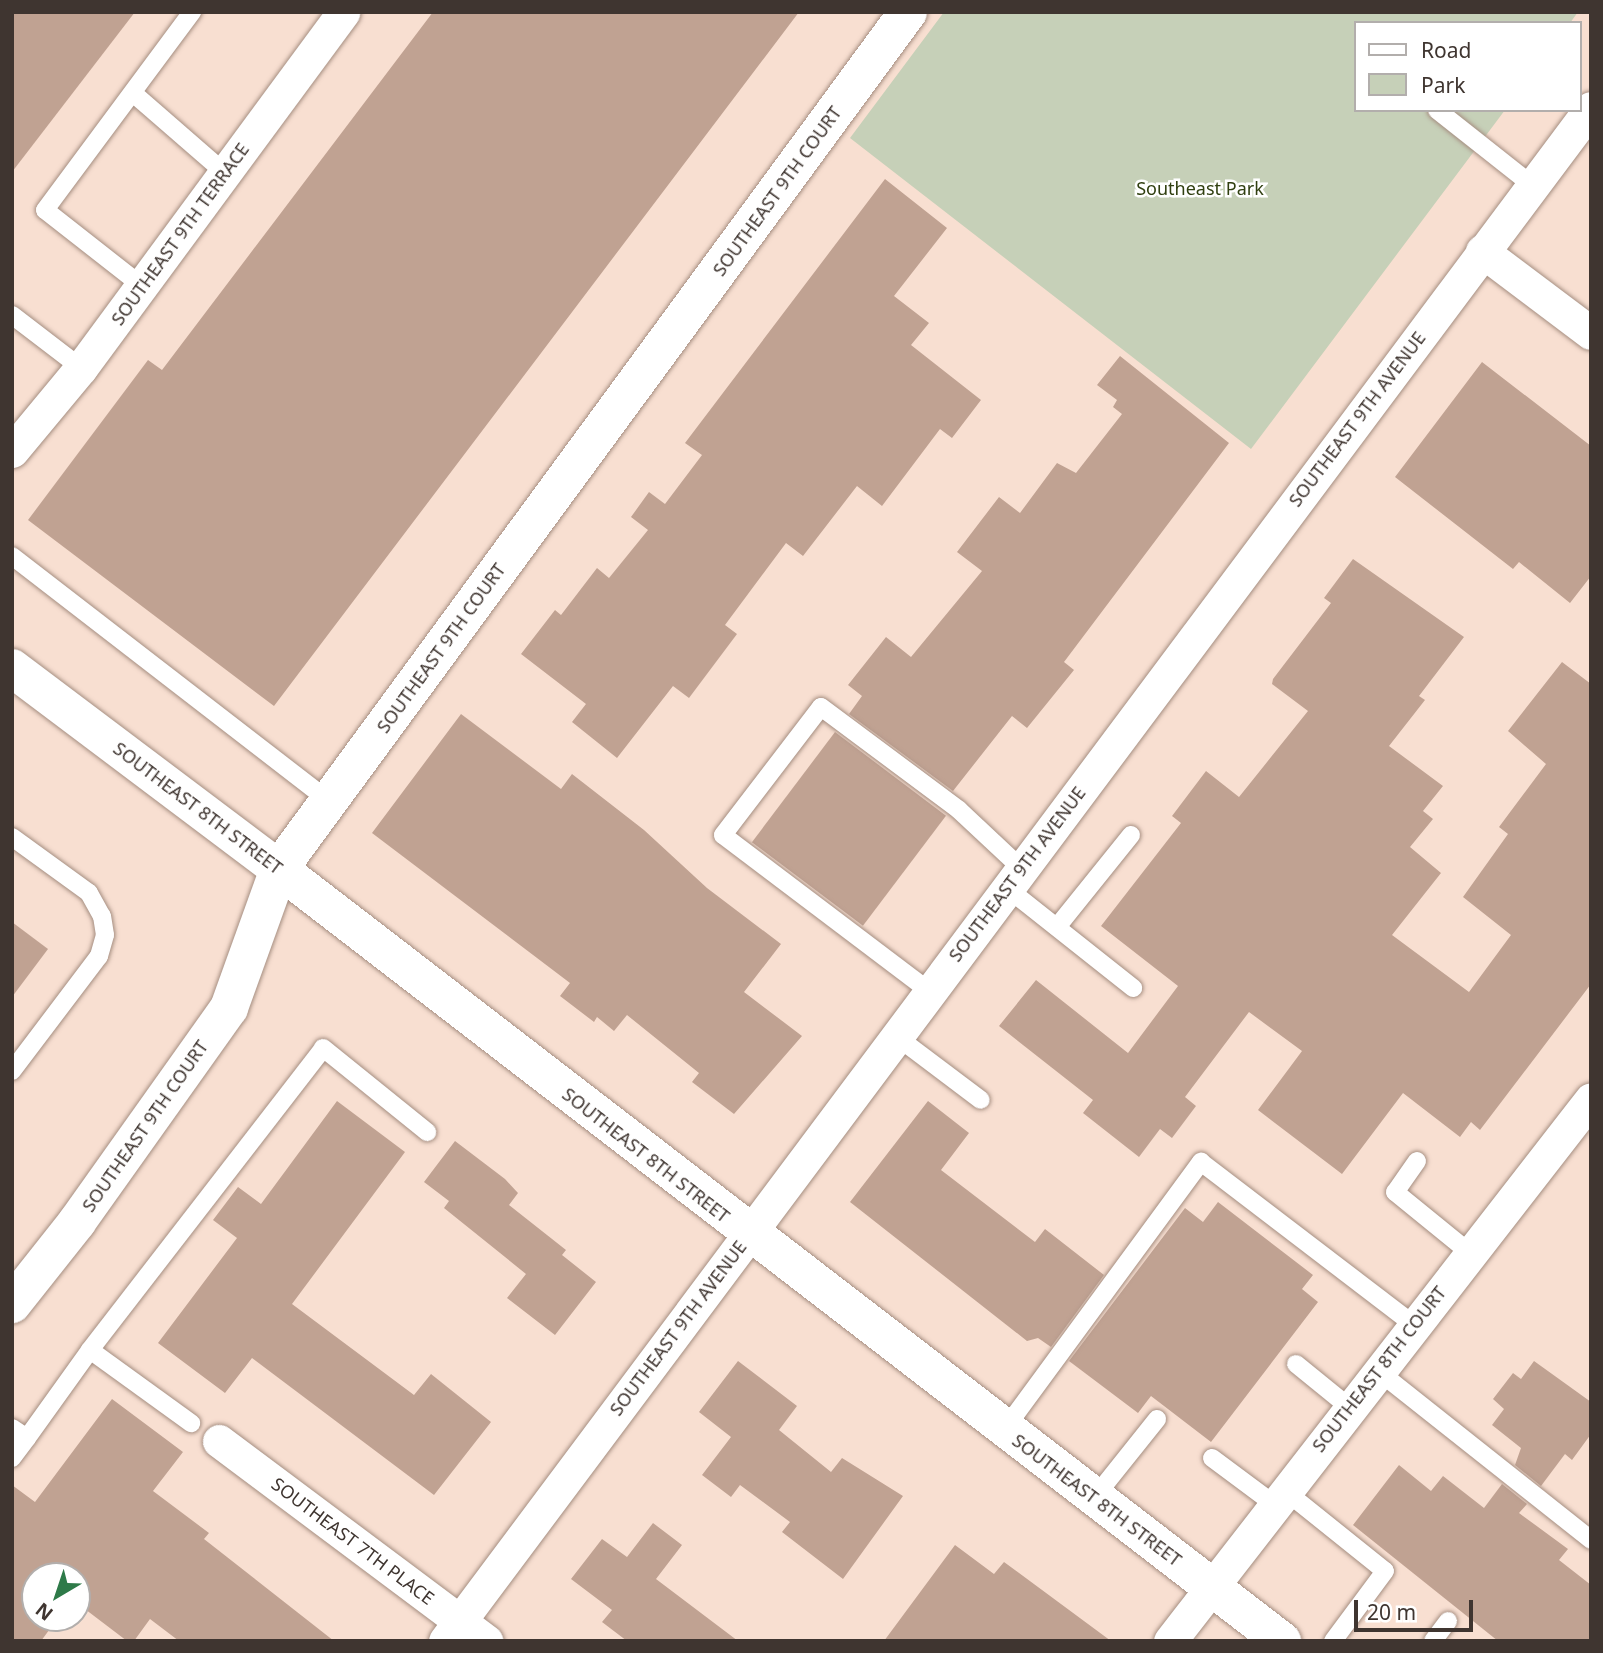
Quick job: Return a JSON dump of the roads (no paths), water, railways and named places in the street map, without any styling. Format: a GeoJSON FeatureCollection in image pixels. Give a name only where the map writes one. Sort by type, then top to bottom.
{"type":"FeatureCollection","features":[{"type":"Feature","properties":{"kind":"main road","name":"SOUTHEAST 9TH COURT"},"geometry":{"type":"LineString","coordinates":[[12,1304],[77,1222],[229,1008],[279,869],[908,12]]}},
{"type":"Feature","properties":{"kind":"main road","name":"SOUTHEAST 8TH STREET"},"geometry":{"type":"LineString","coordinates":[[12,668],[279,869],[748,1234],[1282,1641]]}},
{"type":"Feature","properties":{"kind":"street","name":"SOUTHEAST 9TH TERRACE"},"geometry":{"type":"LineString","coordinates":[[12,451],[81,368],[343,12]]}},
{"type":"Feature","properties":{"kind":"street","name":"SOUTHEAST 9TH AVENUE"},"geometry":{"type":"LineString","coordinates":[[464,1634],[748,1234],[1591,108]]}},
{"type":"Feature","properties":{"kind":"street"},"geometry":{"type":"LineString","coordinates":[[1482,251],[1591,333]]}},
{"type":"Feature","properties":{"kind":"street","name":"SOUTHEAST 8TH COURT"},"geometry":{"type":"LineString","coordinates":[[1170,1641],[1279,1497],[1591,1099]]}},
{"type":"Feature","properties":{"kind":"street","name":"SOUTHEAST 7TH PLACE"},"geometry":{"type":"LineString","coordinates":[[219,1441],[464,1634]]}},
{"type":"Feature","properties":{"kind":"lane"},"geometry":{"type":"LineString","coordinates":[[142,286],[45,210],[192,12]]}},
{"type":"Feature","properties":{"kind":"lane"},"geometry":{"type":"LineString","coordinates":[[133,93],[225,173]]}},
{"type":"Feature","properties":{"kind":"lane"},"geometry":{"type":"LineString","coordinates":[[1440,112],[1532,185]]}},
{"type":"Feature","properties":{"kind":"lane"},"geometry":{"type":"LineString","coordinates":[[12,314],[81,368]]}},
{"type":"Feature","properties":{"kind":"lane"},"geometry":{"type":"LineString","coordinates":[[12,556],[329,801]]}},
{"type":"Feature","properties":{"kind":"lane"},"geometry":{"type":"LineString","coordinates":[[929,991],[723,835],[821,707],[959,810],[1057,928],[1133,988]]}},
{"type":"Feature","properties":{"kind":"lane"},"geometry":{"type":"LineString","coordinates":[[1057,928],[1131,835]]}},
{"type":"Feature","properties":{"kind":"lane"},"geometry":{"type":"LineString","coordinates":[[12,837],[89,894],[102,916],[105,935],[99,956],[12,1071]]}},
{"type":"Feature","properties":{"kind":"lane"},"geometry":{"type":"LineString","coordinates":[[896,1036],[981,1100]]}},
{"type":"Feature","properties":{"kind":"lane"},"geometry":{"type":"LineString","coordinates":[[12,1458],[90,1350],[323,1048],[427,1132]]}},
{"type":"Feature","properties":{"kind":"lane"},"geometry":{"type":"LineString","coordinates":[[1417,1161],[1395,1192],[1470,1253]]}},
{"type":"Feature","properties":{"kind":"lane"},"geometry":{"type":"LineString","coordinates":[[1004,1430],[1201,1162],[1414,1325]]}},
{"type":"Feature","properties":{"kind":"lane"},"geometry":{"type":"LineString","coordinates":[[90,1350],[191,1423]]}},
{"type":"Feature","properties":{"kind":"lane"},"geometry":{"type":"LineString","coordinates":[[1296,1364],[1349,1408]]}},
{"type":"Feature","properties":{"kind":"lane"},"geometry":{"type":"LineString","coordinates":[[1378,1371],[1591,1540]]}},
{"type":"Feature","properties":{"kind":"lane"},"geometry":{"type":"LineString","coordinates":[[1094,1498],[1157,1419]]}},
{"type":"Feature","properties":{"kind":"lane"},"geometry":{"type":"LineString","coordinates":[[12,1428],[27,1438]]}},
{"type":"Feature","properties":{"kind":"lane"},"geometry":{"type":"LineString","coordinates":[[1212,1458],[1279,1497],[1385,1571],[1333,1641]]}},
{"type":"Feature","properties":{"kind":"lane"},"geometry":{"type":"LineString","coordinates":[[1433,1641],[1448,1621]]}},
{"type":"Feature","properties":{"kind":"park label","name":"Southeast Park"},"geometry":{"type":"Point","coordinates":[1200,188]}}]}
